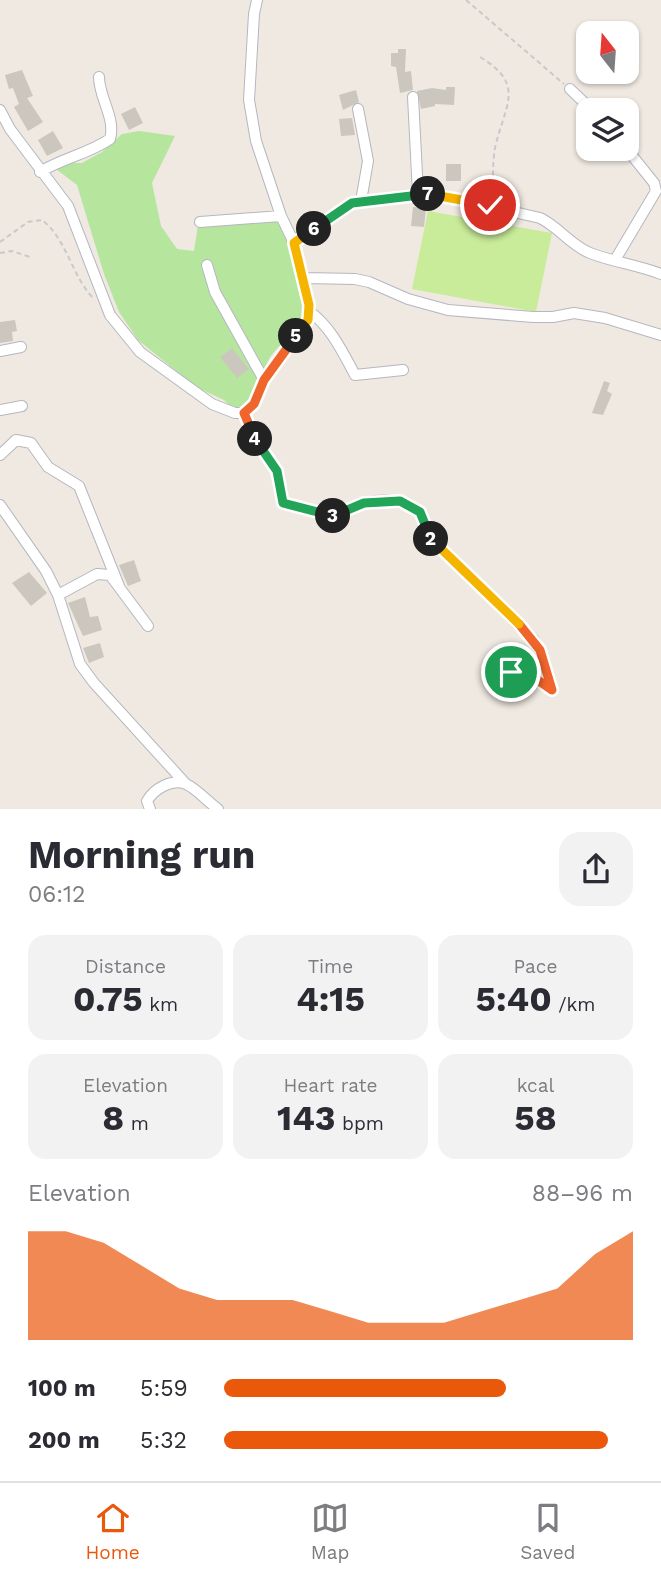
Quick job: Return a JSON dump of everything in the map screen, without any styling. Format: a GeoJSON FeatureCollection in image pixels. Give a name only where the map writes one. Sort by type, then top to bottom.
{"type":"FeatureCollection","features":[{"type":"Feature","properties":{"kind":"street"},"geometry":{"type":"LineString","coordinates":[[0,110],[40,172],[68,206],[110,315],[140,352],[212,404],[235,413],[244,413],[254,404],[264,380],[308,320],[309,311],[304,278],[294,243],[281,216],[256,141],[249,100],[257,0]]}},
{"type":"Feature","properties":{"kind":"street"},"geometry":{"type":"LineString","coordinates":[[40,172],[67,157],[90,152],[110,139],[111,123],[100,91],[99,77]]}},
{"type":"Feature","properties":{"kind":"street"},"geometry":{"type":"LineString","coordinates":[[570,89],[579,98]]}},
{"type":"Feature","properties":{"kind":"street"},"geometry":{"type":"LineString","coordinates":[[413,97],[418,194]]}},
{"type":"Feature","properties":{"kind":"street"},"geometry":{"type":"LineString","coordinates":[[358,109],[368,161],[361,201]]}},
{"type":"Feature","properties":{"kind":"street"},"geometry":{"type":"LineString","coordinates":[[615,260],[656,191],[654,183],[636,161]]}},
{"type":"Feature","properties":{"kind":"street"},"geometry":{"type":"LineString","coordinates":[[294,243],[352,203],[437,194],[540,218],[554,225],[569,242],[590,253],[661,274]]}},
{"type":"Feature","properties":{"kind":"street"},"geometry":{"type":"LineString","coordinates":[[200,222],[281,216]]}},
{"type":"Feature","properties":{"kind":"street"},"geometry":{"type":"LineString","coordinates":[[207,265],[215,292],[264,380]]}},
{"type":"Feature","properties":{"kind":"street"},"geometry":{"type":"LineString","coordinates":[[304,278],[362,280],[408,299],[448,310],[533,317],[573,313],[605,318],[661,335]]}},
{"type":"Feature","properties":{"kind":"street"},"geometry":{"type":"LineString","coordinates":[[309,311],[338,342],[355,375],[403,370]]}},
{"type":"Feature","properties":{"kind":"street"},"geometry":{"type":"LineString","coordinates":[[0,351],[21,347]]}},
{"type":"Feature","properties":{"kind":"street"},"geometry":{"type":"LineString","coordinates":[[0,410],[22,406]]}},
{"type":"Feature","properties":{"kind":"street"},"geometry":{"type":"LineString","coordinates":[[244,413],[258,445],[277,471],[283,503],[336,516],[376,501],[400,501],[420,512],[429,537],[534,640],[552,690],[522,669],[511,672]]}},
{"type":"Feature","properties":{"kind":"street"},"geometry":{"type":"LineString","coordinates":[[0,455],[16,440],[31,443],[48,467],[79,486],[119,586]]}},
{"type":"Feature","properties":{"kind":"street"},"geometry":{"type":"LineString","coordinates":[[0,505],[46,571],[58,595],[80,664],[185,783],[218,809]]}},
{"type":"Feature","properties":{"kind":"street"},"geometry":{"type":"LineString","coordinates":[[58,595],[97,574],[110,575],[148,626]]}},
{"type":"Feature","properties":{"kind":"street"},"geometry":{"type":"LineString","coordinates":[[150,809],[147,801],[159,788],[185,783]]}},
{"type":"Feature","properties":{"kind":"path"},"geometry":{"type":"LineString","coordinates":[[466,0],[570,89]]}},
{"type":"Feature","properties":{"kind":"path"},"geometry":{"type":"LineString","coordinates":[[480,57],[504,75],[511,93],[492,164],[490,205]]}},
{"type":"Feature","properties":{"kind":"path"},"geometry":{"type":"LineString","coordinates":[[0,243],[28,222],[42,219],[52,227],[82,286],[110,315]]}},
{"type":"Feature","properties":{"kind":"path"},"geometry":{"type":"LineString","coordinates":[[0,253],[12,251],[30,257]]}},
{"type":"Feature","properties":{"kind":"green space"},"geometry":{"type":"Polygon","coordinates":[[[139,131],[175,136],[152,183],[161,226],[177,249],[194,251],[198,225],[278,220],[287,241],[304,297],[303,318],[269,359],[255,392],[245,407],[231,407],[224,400],[196,387],[138,340],[119,312],[104,274],[77,185],[56,169],[61,163],[82,163],[102,152],[122,134],[139,131]]]}},
{"type":"Feature","properties":{"kind":"green space"},"geometry":{"type":"Polygon","coordinates":[[[428,211],[552,233],[536,312],[412,289],[428,211]]]}},
{"type":"Feature","properties":{"kind":"building"},"geometry":{"type":"Polygon","coordinates":[[[398,49],[406,49],[405,72],[411,71],[413,90],[400,93],[396,67],[391,66],[391,53],[398,53],[398,49]]]}},
{"type":"Feature","properties":{"kind":"building"},"geometry":{"type":"Polygon","coordinates":[[[22,70],[33,96],[27,98],[43,122],[28,131],[14,107],[19,104],[13,88],[9,89],[5,75],[22,70]]]}},
{"type":"Feature","properties":{"kind":"building"},"geometry":{"type":"Polygon","coordinates":[[[446,87],[455,87],[454,105],[435,104],[421,109],[417,91],[432,88],[446,90],[446,87]]]}},
{"type":"Feature","properties":{"kind":"building"},"geometry":{"type":"Polygon","coordinates":[[[356,90],[359,102],[343,110],[339,95],[356,90]]]}},
{"type":"Feature","properties":{"kind":"building"},"geometry":{"type":"Polygon","coordinates":[[[135,107],[143,123],[129,130],[121,114],[135,107]]]}},
{"type":"Feature","properties":{"kind":"building"},"geometry":{"type":"Polygon","coordinates":[[[352,118],[355,135],[341,136],[339,119],[352,118]]]}},
{"type":"Feature","properties":{"kind":"building"},"geometry":{"type":"Polygon","coordinates":[[[53,131],[63,148],[47,156],[38,140],[53,131]]]}},
{"type":"Feature","properties":{"kind":"building"},"geometry":{"type":"Polygon","coordinates":[[[446,164],[461,164],[461,181],[446,181],[446,164]]]}},
{"type":"Feature","properties":{"kind":"building"},"geometry":{"type":"Polygon","coordinates":[[[413,207],[426,208],[424,227],[411,226],[413,207]]]}},
{"type":"Feature","properties":{"kind":"building"},"geometry":{"type":"Polygon","coordinates":[[[15,320],[17,331],[12,332],[13,341],[0,343],[0,322],[15,320]]]}},
{"type":"Feature","properties":{"kind":"building"},"geometry":{"type":"Polygon","coordinates":[[[232,348],[249,369],[237,378],[220,357],[232,348]]]}},
{"type":"Feature","properties":{"kind":"building"},"geometry":{"type":"Polygon","coordinates":[[[604,381],[610,383],[607,391],[612,394],[603,415],[592,413],[604,381]]]}},
{"type":"Feature","properties":{"kind":"building"},"geometry":{"type":"Polygon","coordinates":[[[134,560],[141,581],[128,586],[119,565],[134,560]]]}},
{"type":"Feature","properties":{"kind":"building"},"geometry":{"type":"Polygon","coordinates":[[[29,572],[47,593],[31,606],[12,583],[29,572]]]}},
{"type":"Feature","properties":{"kind":"building"},"geometry":{"type":"Polygon","coordinates":[[[85,597],[90,617],[98,616],[102,630],[83,636],[68,603],[85,597]]]}},
{"type":"Feature","properties":{"kind":"building"},"geometry":{"type":"Polygon","coordinates":[[[100,643],[104,657],[89,663],[83,648],[100,643]]]}},
{"type":"Feature","properties":{"kind":"route"},"geometry":{"type":"LineString","coordinates":[[490,205],[437,194],[352,203],[294,243],[309,305],[308,320],[278,358],[264,380],[254,404],[244,413],[258,445],[277,471],[283,503],[336,516],[364,503],[393,500],[410,504],[420,512],[429,537],[534,640],[540,650],[552,690],[522,669],[511,672]]}}]}
